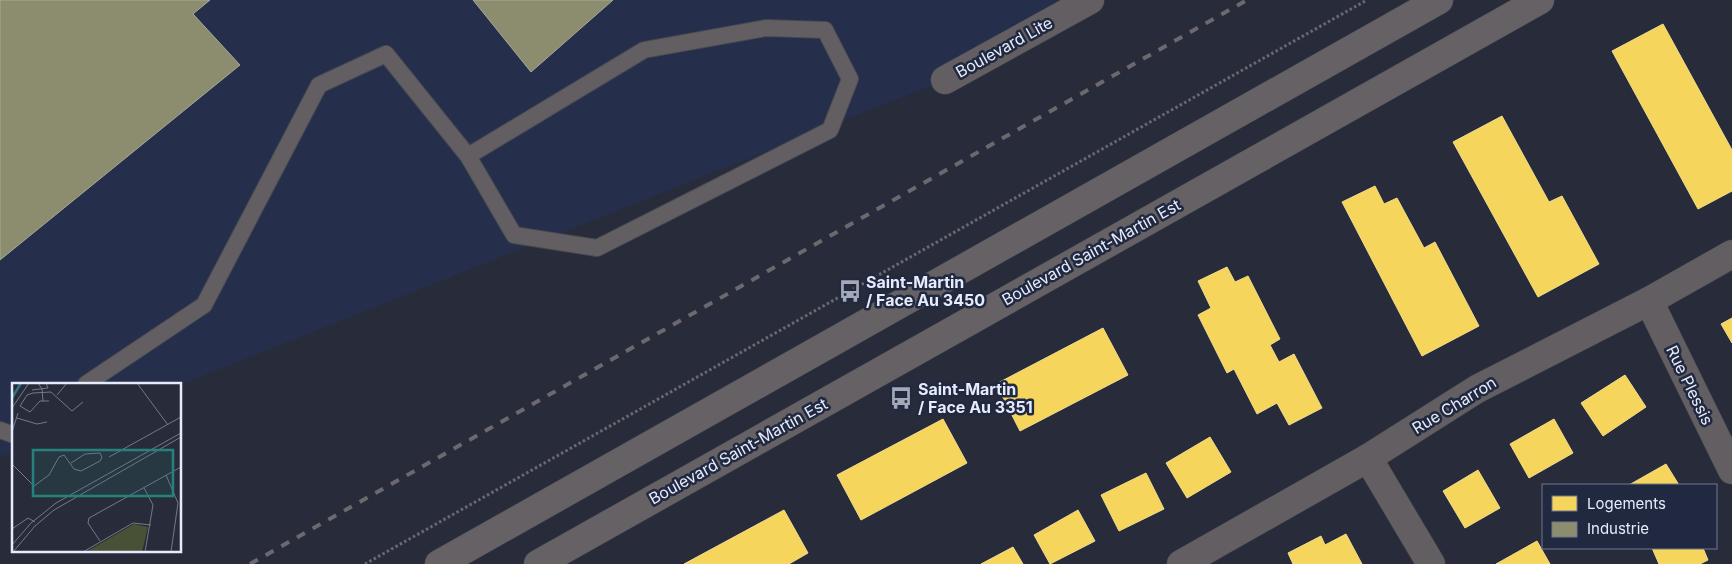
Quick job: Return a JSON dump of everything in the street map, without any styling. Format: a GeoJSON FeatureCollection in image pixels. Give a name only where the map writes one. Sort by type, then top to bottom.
{"type":"FeatureCollection","features":[{"type":"Feature","properties":{"kind":"main road"},"geometry":{"type":"LineString","coordinates":[[439,564],[1439,0]]}},
{"type":"Feature","properties":{"kind":"main road","name":"Boulevard Saint-Martin Est"},"geometry":{"type":"LineString","coordinates":[[538,564],[1540,0]]}},
{"type":"Feature","properties":{"kind":"street","name":"Boulevard Lite"},"geometry":{"type":"LineString","coordinates":[[945,80],[1090,0]]}},
{"type":"Feature","properties":{"kind":"street","name":"Rue Charron"},"geometry":{"type":"LineString","coordinates":[[1180,564],[1368,458],[1477,389],[1649,300],[1732,254]]}},
{"type":"Feature","properties":{"kind":"street","name":"Rue Plessis"},"geometry":{"type":"LineString","coordinates":[[1649,300],[1732,470]]}},
{"type":"Feature","properties":{"kind":"street"},"geometry":{"type":"LineString","coordinates":[[1368,458],[1430,564]]}},
{"type":"Feature","properties":{"kind":"lane"},"geometry":{"type":"LineString","coordinates":[[87,383],[204,305],[319,85],[386,54],[468,156],[514,235],[597,248],[830,130],[850,80],[825,30],[766,28],[644,50],[468,156]]}},
{"type":"Feature","properties":{"kind":"lane"},"geometry":{"type":"LineString","coordinates":[[0,430],[12,433]]}},
{"type":"Feature","properties":{"kind":"path"},"geometry":{"type":"LineString","coordinates":[[365,564],[1367,0]]}},
{"type":"Feature","properties":{"kind":"shaded area"},"geometry":{"type":"Polygon","coordinates":[[[0,0],[1090,0],[945,80],[181,385],[181,383],[12,383],[12,453],[0,457],[0,0]]]}},
{"type":"Feature","properties":{"kind":"building: Logements"},"geometry":{"type":"Polygon","coordinates":[[[1663,24],[1732,150],[1732,191],[1698,209],[1612,51],[1663,24]]]}},
{"type":"Feature","properties":{"kind":"building: Logements"},"geometry":{"type":"Polygon","coordinates":[[[1502,116],[1549,202],[1562,196],[1599,264],[1538,297],[1453,142],[1502,116]]]}},
{"type":"Feature","properties":{"kind":"building: Logements"},"geometry":{"type":"Polygon","coordinates":[[[1375,186],[1384,204],[1397,198],[1424,248],[1435,242],[1479,326],[1422,356],[1342,202],[1375,186]]]}},
{"type":"Feature","properties":{"kind":"building: Logements"},"geometry":{"type":"Polygon","coordinates":[[[1227,267],[1235,282],[1248,276],[1280,339],[1270,345],[1279,362],[1294,354],[1322,408],[1289,425],[1277,403],[1257,414],[1234,369],[1227,373],[1198,315],[1211,308],[1198,281],[1227,267]]]}},
{"type":"Feature","properties":{"kind":"building: Logements"},"geometry":{"type":"Polygon","coordinates":[[[1732,318],[1732,343],[1721,324],[1732,318]]]}},
{"type":"Feature","properties":{"kind":"building: Logements"},"geometry":{"type":"Polygon","coordinates":[[[1103,328],[1128,375],[1020,431],[996,384],[1103,328]]]}},
{"type":"Feature","properties":{"kind":"building: Logements"},"geometry":{"type":"Polygon","coordinates":[[[1625,375],[1646,407],[1603,436],[1581,403],[1625,375]]]}},
{"type":"Feature","properties":{"kind":"building: Logements"},"geometry":{"type":"Polygon","coordinates":[[[943,419],[967,463],[861,520],[837,475],[943,419]]]}},
{"type":"Feature","properties":{"kind":"building: Logements"},"geometry":{"type":"Polygon","coordinates":[[[1554,419],[1573,453],[1529,478],[1510,444],[1554,419]]]}},
{"type":"Feature","properties":{"kind":"building: Logements"},"geometry":{"type":"Polygon","coordinates":[[[1210,437],[1231,472],[1187,498],[1166,463],[1210,437]]]}},
{"type":"Feature","properties":{"kind":"building: Logements"},"geometry":{"type":"Polygon","coordinates":[[[1666,464],[1678,484],[1631,484],[1666,464]]]}},
{"type":"Feature","properties":{"kind":"building: Logements"},"geometry":{"type":"Polygon","coordinates":[[[1478,470],[1500,508],[1465,528],[1443,491],[1478,470]]]}},
{"type":"Feature","properties":{"kind":"building: Logements"},"geometry":{"type":"Polygon","coordinates":[[[1146,473],[1164,509],[1119,531],[1101,495],[1146,473]]]}},
{"type":"Feature","properties":{"kind":"building: Logements"},"geometry":{"type":"Polygon","coordinates":[[[784,510],[808,553],[789,564],[684,564],[784,510]]]}},
{"type":"Feature","properties":{"kind":"building: Logements"},"geometry":{"type":"Polygon","coordinates":[[[1078,510],[1095,541],[1050,564],[1034,535],[1078,510]]]}},
{"type":"Feature","properties":{"kind":"building: Logements"},"geometry":{"type":"Polygon","coordinates":[[[1346,534],[1362,564],[1293,564],[1288,553],[1321,536],[1325,545],[1346,534]]]}},
{"type":"Feature","properties":{"kind":"building: Logements"},"geometry":{"type":"Polygon","coordinates":[[[1537,541],[1550,564],[1496,564],[1537,541]]]}},
{"type":"Feature","properties":{"kind":"building: Logements"},"geometry":{"type":"Polygon","coordinates":[[[1013,547],[1023,564],[981,564],[1013,547]]]}},
{"type":"Feature","properties":{"kind":"building: Logements"},"geometry":{"type":"Polygon","coordinates":[[[1652,549],[1703,549],[1708,560],[1700,564],[1659,564],[1652,549]]]}},
{"type":"Feature","properties":{"kind":"building: Industrie"},"geometry":{"type":"Polygon","coordinates":[[[0,0],[210,0],[193,14],[240,65],[0,260],[0,0]]]}},
{"type":"Feature","properties":{"kind":"building: Industrie"},"geometry":{"type":"Polygon","coordinates":[[[473,0],[613,0],[531,72],[473,0]]]}},
{"type":"Feature","properties":{"kind":"railway"},"geometry":{"type":"LineString","coordinates":[[250,564],[1247,0]]}},
{"type":"Feature","properties":{"kind":"place","name":"Saint-Martin / Face Au 3450"},"geometry":{"type":"Point","coordinates":[850,291]}},
{"type":"Feature","properties":{"kind":"place","name":"Saint-Martin / Face Au 3351"},"geometry":{"type":"Point","coordinates":[901,398]}}]}
